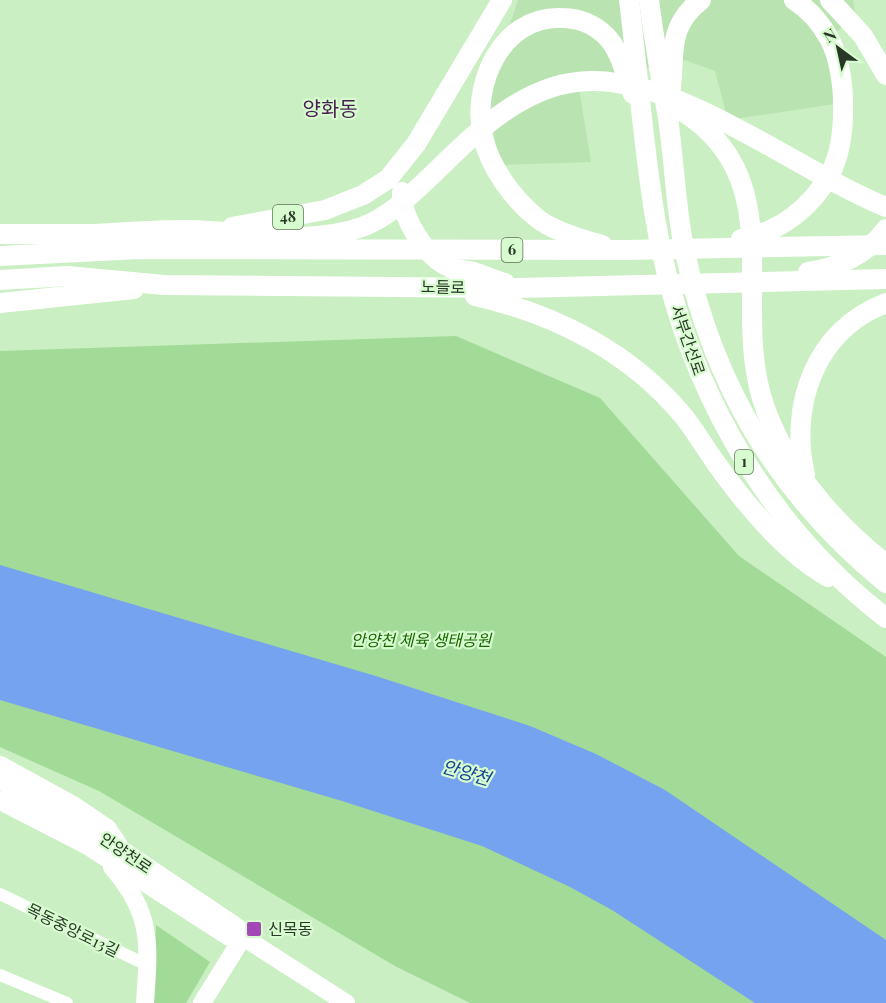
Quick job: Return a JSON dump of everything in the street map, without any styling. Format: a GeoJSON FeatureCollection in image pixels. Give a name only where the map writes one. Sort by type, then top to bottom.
{"type":"FeatureCollection","features":[{"type":"Feature","properties":{"kind":"main road","name":"48"},"geometry":{"type":"LineString","coordinates":[[139,249],[334,206],[363,195],[388,179],[416,144],[502,0]]}},
{"type":"Feature","properties":{"kind":"main road","name":"서부간선로"},"geometry":{"type":"LineString","coordinates":[[629,0],[655,218],[676,304],[706,390],[741,456],[786,520],[855,593],[886,618]]}},
{"type":"Feature","properties":{"kind":"main road","name":"서부간선로"},"geometry":{"type":"LineString","coordinates":[[649,0],[679,218],[699,305],[724,379],[770,456],[819,520],[886,583]]}},
{"type":"Feature","properties":{"kind":"main road"},"geometry":{"type":"LineString","coordinates":[[665,105],[673,41],[686,12],[700,0]]}},
{"type":"Feature","properties":{"kind":"main road"},"geometry":{"type":"LineString","coordinates":[[695,248],[754,237],[783,224],[806,207],[830,174],[838,156],[843,119],[842,81],[831,41],[811,11],[794,0]]}},
{"type":"Feature","properties":{"kind":"main road"},"geometry":{"type":"LineString","coordinates":[[830,0],[863,36],[886,75]]}},
{"type":"Feature","properties":{"kind":"main road"},"geometry":{"type":"LineString","coordinates":[[624,250],[588,241],[539,220],[509,189],[489,156],[482,132],[481,112],[484,86],[489,70],[502,45],[513,34],[540,19],[581,20],[606,36],[620,58],[643,118]]}},
{"type":"Feature","properties":{"kind":"main road"},"geometry":{"type":"LineString","coordinates":[[0,234],[93,234],[186,230],[281,238],[340,234],[381,217],[415,192],[493,120],[552,87],[593,81],[613,82],[665,105],[712,137],[727,157],[740,181],[749,206],[753,231],[751,325],[756,373],[768,416],[786,451],[806,480],[852,534],[886,564]]}},
{"type":"Feature","properties":{"kind":"main road"},"geometry":{"type":"LineString","coordinates":[[665,105],[681,101],[886,207]]}},
{"type":"Feature","properties":{"kind":"main road"},"geometry":{"type":"LineString","coordinates":[[416,144],[403,178],[402,206],[411,227],[425,247],[449,267],[475,272],[518,288]]}},
{"type":"Feature","properties":{"kind":"main road"},"geometry":{"type":"LineString","coordinates":[[734,282],[816,271],[853,257],[875,242],[886,229]]}},
{"type":"Feature","properties":{"kind":"main road","name":"6"},"geometry":{"type":"LineString","coordinates":[[0,256],[139,249],[624,250],[886,245]]}},
{"type":"Feature","properties":{"kind":"main road","name":"노들로"},"geometry":{"type":"LineString","coordinates":[[0,280],[67,276],[164,285],[518,288],[886,279]]}},
{"type":"Feature","properties":{"kind":"main road"},"geometry":{"type":"LineString","coordinates":[[0,303],[94,296],[164,285]]}},
{"type":"Feature","properties":{"kind":"main road"},"geometry":{"type":"LineString","coordinates":[[438,287],[501,302],[550,318],[618,357],[648,381],[686,419],[728,480],[772,530],[814,569],[855,593]]}},
{"type":"Feature","properties":{"kind":"main road"},"geometry":{"type":"LineString","coordinates":[[806,480],[800,446],[799,422],[809,379],[819,359],[845,328],[886,303]]}},
{"type":"Feature","properties":{"kind":"main road"},"geometry":{"type":"LineString","coordinates":[[0,766],[74,806],[107,829],[120,849]]}},
{"type":"Feature","properties":{"kind":"main road","name":"안양천로"},"geometry":{"type":"LineString","coordinates":[[0,781],[91,829],[237,927],[243,937],[346,1003]]}},
{"type":"Feature","properties":{"kind":"main road","name":"안양천로"},"geometry":{"type":"LineString","coordinates":[[0,801],[101,855],[229,937],[243,937]]}},
{"type":"Feature","properties":{"kind":"main road"},"geometry":{"type":"LineString","coordinates":[[101,855],[124,881],[141,908],[147,935],[145,1003]]}},
{"type":"Feature","properties":{"kind":"main road"},"geometry":{"type":"LineString","coordinates":[[202,1003],[243,937]]}},
{"type":"Feature","properties":{"kind":"street","name":"목동중앙로13길"},"geometry":{"type":"LineString","coordinates":[[0,894],[147,965]]}},
{"type":"Feature","properties":{"kind":"street"},"geometry":{"type":"LineString","coordinates":[[0,975],[67,1003]]}},
{"type":"Feature","properties":{"kind":"shaded area"},"geometry":{"type":"Polygon","coordinates":[[[518,0],[853,0],[856,17],[824,41],[835,104],[728,120],[715,71],[685,60],[578,82],[591,162],[499,165],[487,94],[518,0]]]}},
{"type":"Feature","properties":{"kind":"green space","name":"안양천 체육 생태공원"},"geometry":{"type":"Polygon","coordinates":[[[456,336],[600,398],[739,556],[886,657],[886,1003],[470,1003],[395,966],[99,791],[0,747],[0,351],[456,336]]]}},
{"type":"Feature","properties":{"kind":"green space"},"geometry":{"type":"Polygon","coordinates":[[[156,925],[210,962],[186,1003],[152,1003],[156,925]]]}},
{"type":"Feature","properties":{"kind":"water","name":"안양천"},"geometry":{"type":"Polygon","coordinates":[[[0,565],[379,677],[530,726],[596,754],[665,790],[886,940],[886,1003],[755,1003],[612,910],[570,887],[482,846],[342,801],[0,700],[0,565]]]}},
{"type":"Feature","properties":{"kind":"place","name":"신목동"},"geometry":{"type":"Point","coordinates":[254,929]}},
{"type":"Feature","properties":{"kind":"district","name":"양화동"},"geometry":{"type":"Point","coordinates":[330,109]}}]}
